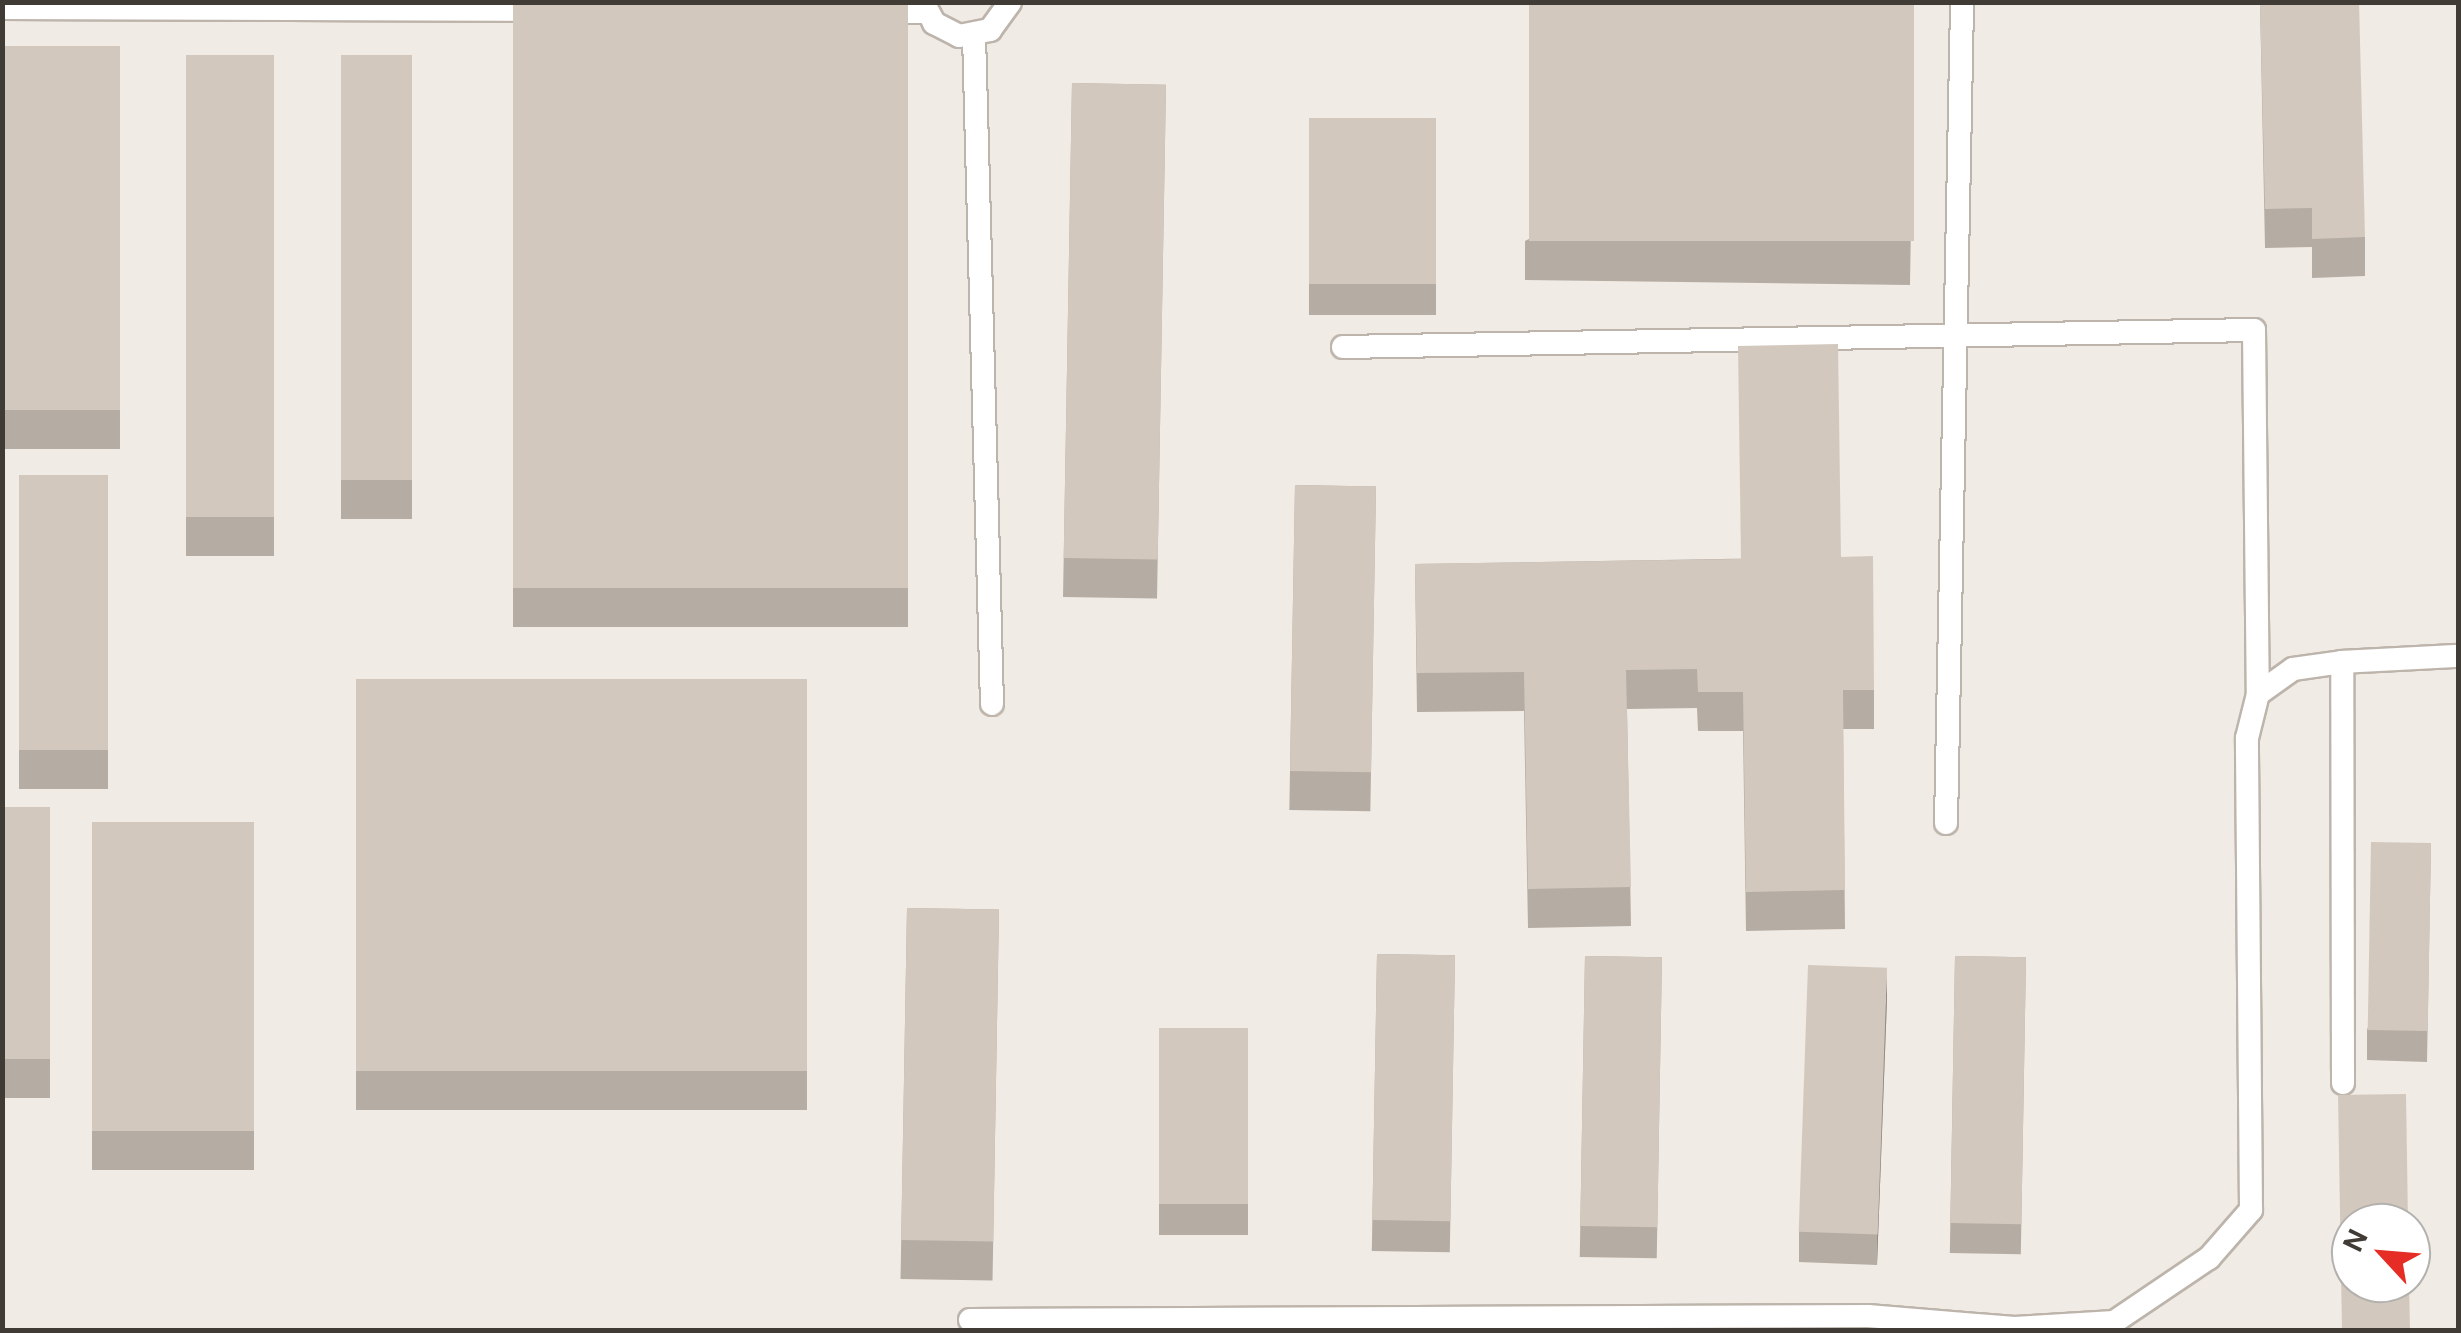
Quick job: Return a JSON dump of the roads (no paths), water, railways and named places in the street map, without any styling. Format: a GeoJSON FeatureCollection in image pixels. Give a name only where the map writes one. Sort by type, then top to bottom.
{"type":"FeatureCollection","features":[{"type":"Feature","properties":{"kind":"lane"},"geometry":{"type":"LineString","coordinates":[[847,12],[925,7],[946,31],[974,35],[1002,20],[1010,2]]}},
{"type":"Feature","properties":{"kind":"lane"},"geometry":{"type":"LineString","coordinates":[[1946,823],[1962,2]]}},
{"type":"Feature","properties":{"kind":"lane"},"geometry":{"type":"LineString","coordinates":[[2,8],[571,10]]}},
{"type":"Feature","properties":{"kind":"lane"},"geometry":{"type":"LineString","coordinates":[[974,35],[992,704]]}},
{"type":"Feature","properties":{"kind":"lane"},"geometry":{"type":"LineString","coordinates":[[970,1320],[1868,1316],[2015,1328],[2114,1322],[2208,1258],[2250,1210],[2247,738],[2258,694],[2254,330],[1343,347]]}},
{"type":"Feature","properties":{"kind":"lane"},"geometry":{"type":"LineString","coordinates":[[2258,694],[2292,669],[2342,662],[2458,656]]}},
{"type":"Feature","properties":{"kind":"lane"},"geometry":{"type":"LineString","coordinates":[[2342,662],[2343,1083]]}}]}
